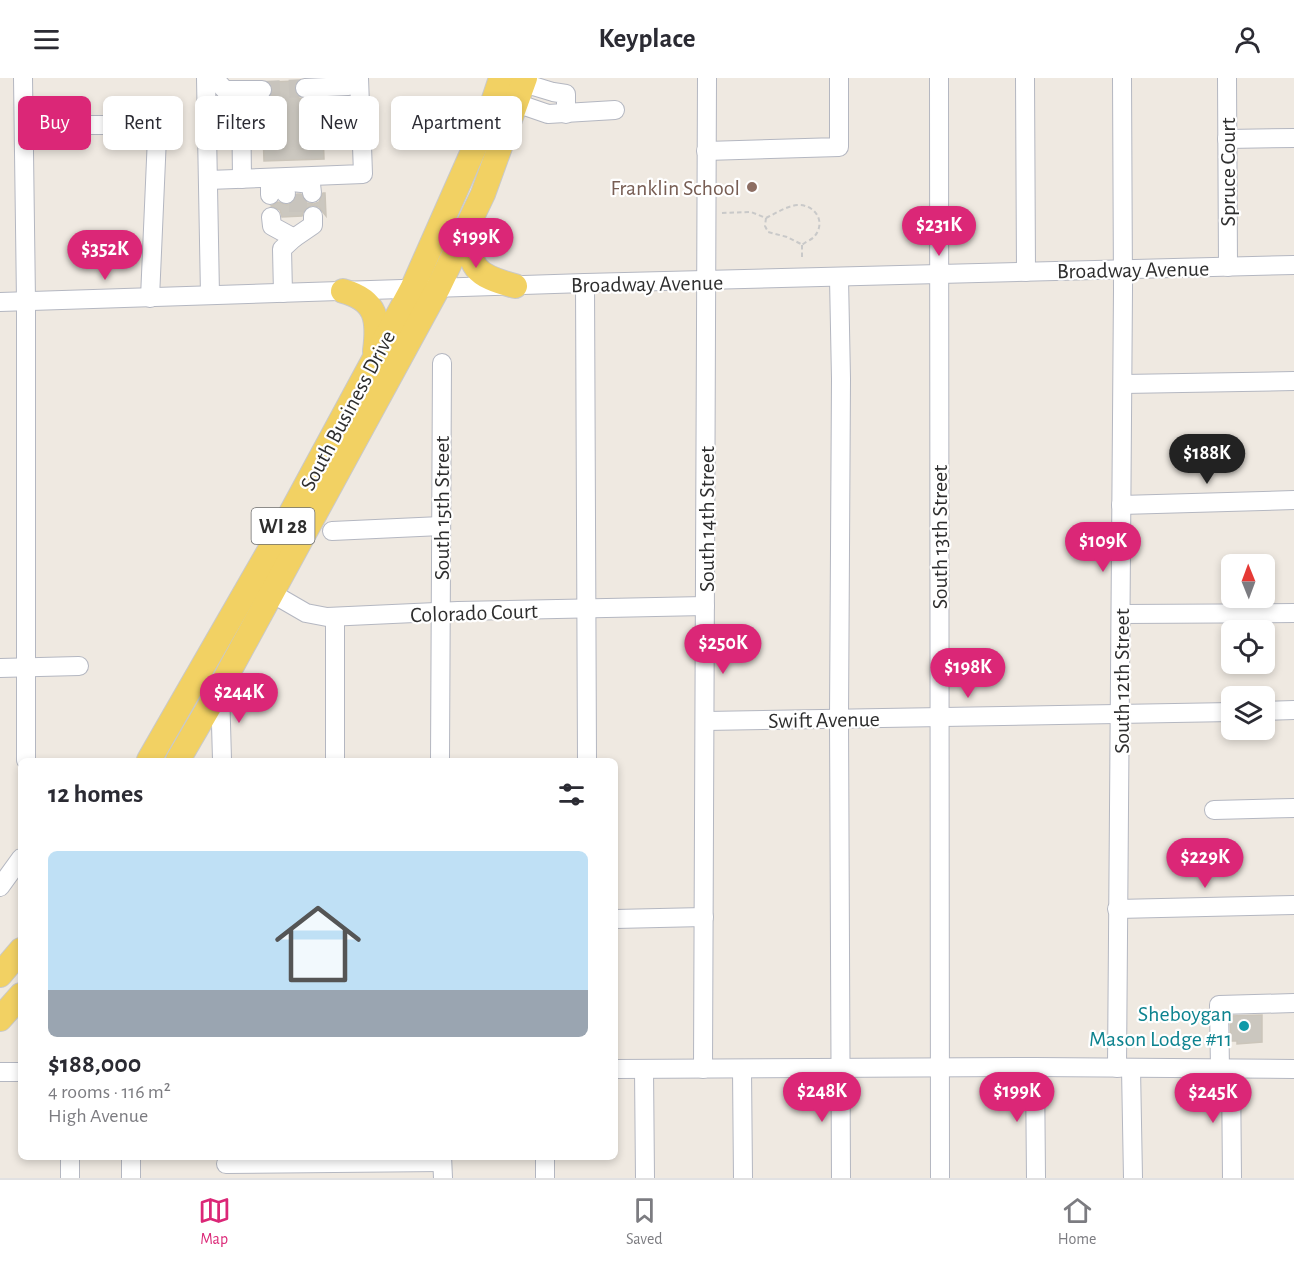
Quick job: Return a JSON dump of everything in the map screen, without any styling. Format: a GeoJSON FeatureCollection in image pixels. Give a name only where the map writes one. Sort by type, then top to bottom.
{"type":"FeatureCollection","features":[{"type":"Feature","properties":{"kind":"main road","name":"South Business Drive"},"geometry":{"type":"LineString","coordinates":[[151,758],[262,588],[438,288],[476,208],[516,86]]}},
{"type":"Feature","properties":{"kind":"main road","name":"South Business Drive"},"geometry":{"type":"LineString","coordinates":[[179,758],[220,688],[262,588],[373,362],[412,289],[488,117],[516,86]]}},
{"type":"Feature","properties":{"kind":"main road"},"geometry":{"type":"LineString","coordinates":[[476,208],[471,237],[471,260],[483,275],[515,286]]}},
{"type":"Feature","properties":{"kind":"main road"},"geometry":{"type":"LineString","coordinates":[[343,291],[364,300],[374,313],[377,333],[373,362]]}},
{"type":"Feature","properties":{"kind":"main road"},"geometry":{"type":"LineString","coordinates":[[0,975],[18,954]]}},
{"type":"Feature","properties":{"kind":"main road"},"geometry":{"type":"LineString","coordinates":[[0,1019],[18,998]]}},
{"type":"Feature","properties":{"kind":"street"},"geometry":{"type":"LineString","coordinates":[[23,78],[23,96]]}},
{"type":"Feature","properties":{"kind":"street"},"geometry":{"type":"LineString","coordinates":[[210,295],[206,78],[215,78],[225,90],[262,90]]}},
{"type":"Feature","properties":{"kind":"street"},"geometry":{"type":"LineString","coordinates":[[305,88],[348,86],[350,78]]}},
{"type":"Feature","properties":{"kind":"street"},"geometry":{"type":"LineString","coordinates":[[208,180],[242,179],[291,189],[363,174],[359,78]]}},
{"type":"Feature","properties":{"kind":"street","name":"South 14th Street"},"geometry":{"type":"LineString","coordinates":[[703,1069],[707,78]]}},
{"type":"Feature","properties":{"kind":"street"},"geometry":{"type":"LineString","coordinates":[[706,151],[839,147],[839,78]]}},
{"type":"Feature","properties":{"kind":"street","name":"South 13th Street"},"geometry":{"type":"LineString","coordinates":[[939,78],[940,1178]]}},
{"type":"Feature","properties":{"kind":"street"},"geometry":{"type":"LineString","coordinates":[[1025,78],[1026,272]]}},
{"type":"Feature","properties":{"kind":"street","name":"South 12th Street"},"geometry":{"type":"LineString","coordinates":[[1122,78],[1123,384],[1117,909],[1124,1068],[1133,1178]]}},
{"type":"Feature","properties":{"kind":"street","name":"Spruce Court"},"geometry":{"type":"LineString","coordinates":[[1227,78],[1228,267]]}},
{"type":"Feature","properties":{"kind":"street"},"geometry":{"type":"LineString","coordinates":[[516,86],[543,114],[615,110]]}},
{"type":"Feature","properties":{"kind":"street"},"geometry":{"type":"LineString","coordinates":[[241,91],[242,179]]}},
{"type":"Feature","properties":{"kind":"street"},"geometry":{"type":"LineString","coordinates":[[91,126],[135,126],[150,129],[157,137],[150,298]]}},
{"type":"Feature","properties":{"kind":"street"},"geometry":{"type":"LineString","coordinates":[[1227,139],[1294,138]]}},
{"type":"Feature","properties":{"kind":"street"},"geometry":{"type":"LineString","coordinates":[[24,150],[27,302],[26,758]]}},
{"type":"Feature","properties":{"kind":"street"},"geometry":{"type":"LineString","coordinates":[[283,292],[282,249],[294,238],[298,227],[292,217],[272,226],[294,238]]}},
{"type":"Feature","properties":{"kind":"street","name":"Broadway Avenue"},"geometry":{"type":"LineString","coordinates":[[0,302],[283,292],[1294,265]]}},
{"type":"Feature","properties":{"kind":"street"},"geometry":{"type":"LineString","coordinates":[[839,278],[841,379],[838,719],[841,1178]]}},
{"type":"Feature","properties":{"kind":"street"},"geometry":{"type":"LineString","coordinates":[[585,284],[586,758]]}},
{"type":"Feature","properties":{"kind":"street","name":"South 15th Street"},"geometry":{"type":"LineString","coordinates":[[441,758],[442,363]]}},
{"type":"Feature","properties":{"kind":"street"},"geometry":{"type":"LineString","coordinates":[[1123,384],[1294,381]]}},
{"type":"Feature","properties":{"kind":"street"},"geometry":{"type":"LineString","coordinates":[[1121,505],[1294,500]]}},
{"type":"Feature","properties":{"kind":"street"},"geometry":{"type":"LineString","coordinates":[[332,531],[441,526]]}},
{"type":"Feature","properties":{"kind":"street","name":"Colorado Court"},"geometry":{"type":"LineString","coordinates":[[262,588],[309,614],[335,617],[441,612],[705,606]]}},
{"type":"Feature","properties":{"kind":"street"},"geometry":{"type":"LineString","coordinates":[[1121,614],[1294,614]]}},
{"type":"Feature","properties":{"kind":"street"},"geometry":{"type":"LineString","coordinates":[[335,617],[335,758]]}},
{"type":"Feature","properties":{"kind":"street"},"geometry":{"type":"LineString","coordinates":[[0,668],[79,666]]}},
{"type":"Feature","properties":{"kind":"street"},"geometry":{"type":"LineString","coordinates":[[220,688],[222,758]]}},
{"type":"Feature","properties":{"kind":"street"},"geometry":{"type":"LineString","coordinates":[[1275,711],[1294,711]]}},
{"type":"Feature","properties":{"kind":"street","name":"Swift Avenue"},"geometry":{"type":"LineString","coordinates":[[705,721],[1221,712]]}},
{"type":"Feature","properties":{"kind":"street"},"geometry":{"type":"LineString","coordinates":[[1214,810],[1294,808]]}},
{"type":"Feature","properties":{"kind":"street"},"geometry":{"type":"LineString","coordinates":[[0,887],[18,862]]}},
{"type":"Feature","properties":{"kind":"street"},"geometry":{"type":"LineString","coordinates":[[1117,909],[1294,905]]}},
{"type":"Feature","properties":{"kind":"street"},"geometry":{"type":"LineString","coordinates":[[618,920],[704,917]]}},
{"type":"Feature","properties":{"kind":"street"},"geometry":{"type":"LineString","coordinates":[[1232,1178],[1220,1005],[1294,1004]]}},
{"type":"Feature","properties":{"kind":"street"},"geometry":{"type":"LineString","coordinates":[[1035,1067],[1036,1178]]}},
{"type":"Feature","properties":{"kind":"street"},"geometry":{"type":"LineString","coordinates":[[618,1069],[1035,1067],[1294,1070]]}},
{"type":"Feature","properties":{"kind":"street"},"geometry":{"type":"LineString","coordinates":[[644,1069],[645,1178]]}},
{"type":"Feature","properties":{"kind":"street"},"geometry":{"type":"LineString","coordinates":[[742,1069],[743,1178]]}},
{"type":"Feature","properties":{"kind":"street"},"geometry":{"type":"LineString","coordinates":[[0,1072],[18,1072]]}},
{"type":"Feature","properties":{"kind":"street"},"geometry":{"type":"LineString","coordinates":[[70,1160],[70,1178]]}},
{"type":"Feature","properties":{"kind":"street"},"geometry":{"type":"LineString","coordinates":[[130,1160],[131,1178]]}},
{"type":"Feature","properties":{"kind":"street"},"geometry":{"type":"LineString","coordinates":[[545,1160],[545,1178]]}},
{"type":"Feature","properties":{"kind":"street"},"geometry":{"type":"LineString","coordinates":[[226,1166],[339,1170],[443,1165]]}},
{"type":"Feature","properties":{"kind":"path"},"geometry":{"type":"LineString","coordinates":[[794,206],[807,206],[814,210],[819,217],[817,230],[813,237],[802,244],[790,237],[766,230],[764,224],[766,218],[794,206]]}},
{"type":"Feature","properties":{"kind":"path"},"geometry":{"type":"LineString","coordinates":[[720,213],[752,212],[766,218]]}},
{"type":"Feature","properties":{"kind":"path"},"geometry":{"type":"LineString","coordinates":[[802,244],[802,260]]}},
{"type":"Feature","properties":{"kind":"building"},"geometry":{"type":"Polygon","coordinates":[[[296,81],[294,88],[299,98],[299,150],[324,150],[324,159],[264,161],[264,150],[287,150],[287,96],[271,96],[273,89],[270,82],[296,81]]]}},
{"type":"Feature","properties":{"kind":"building"},"geometry":{"type":"Polygon","coordinates":[[[325,193],[326,216],[319,207],[312,205],[304,210],[302,216],[282,217],[280,210],[271,206],[278,202],[287,205],[292,203],[297,194],[301,194],[307,203],[314,204],[319,202],[325,193]]]}},
{"type":"Feature","properties":{"kind":"building","name":"Sheboygan Mason Lodge #11"},"geometry":{"type":"Polygon","coordinates":[[[1262,1015],[1262,1042],[1237,1044],[1237,1041],[1231,1041],[1230,1016],[1262,1015]]]}},
{"type":"Feature","properties":{"kind":"tunnel"},"geometry":{"type":"LineString","coordinates":[[262,90],[305,88]]}},
{"type":"Feature","properties":{"kind":"tunnel"},"geometry":{"type":"LineString","coordinates":[[298,194],[298,216]]}},
{"type":"Feature","properties":{"kind":"place","name":"Franklin School"},"geometry":{"type":"Point","coordinates":[752,187]}},
{"type":"Feature","properties":{"kind":"place","name":"Sheboygan Mason Lodge #11"},"geometry":{"type":"Point","coordinates":[1244,1026]}}]}
